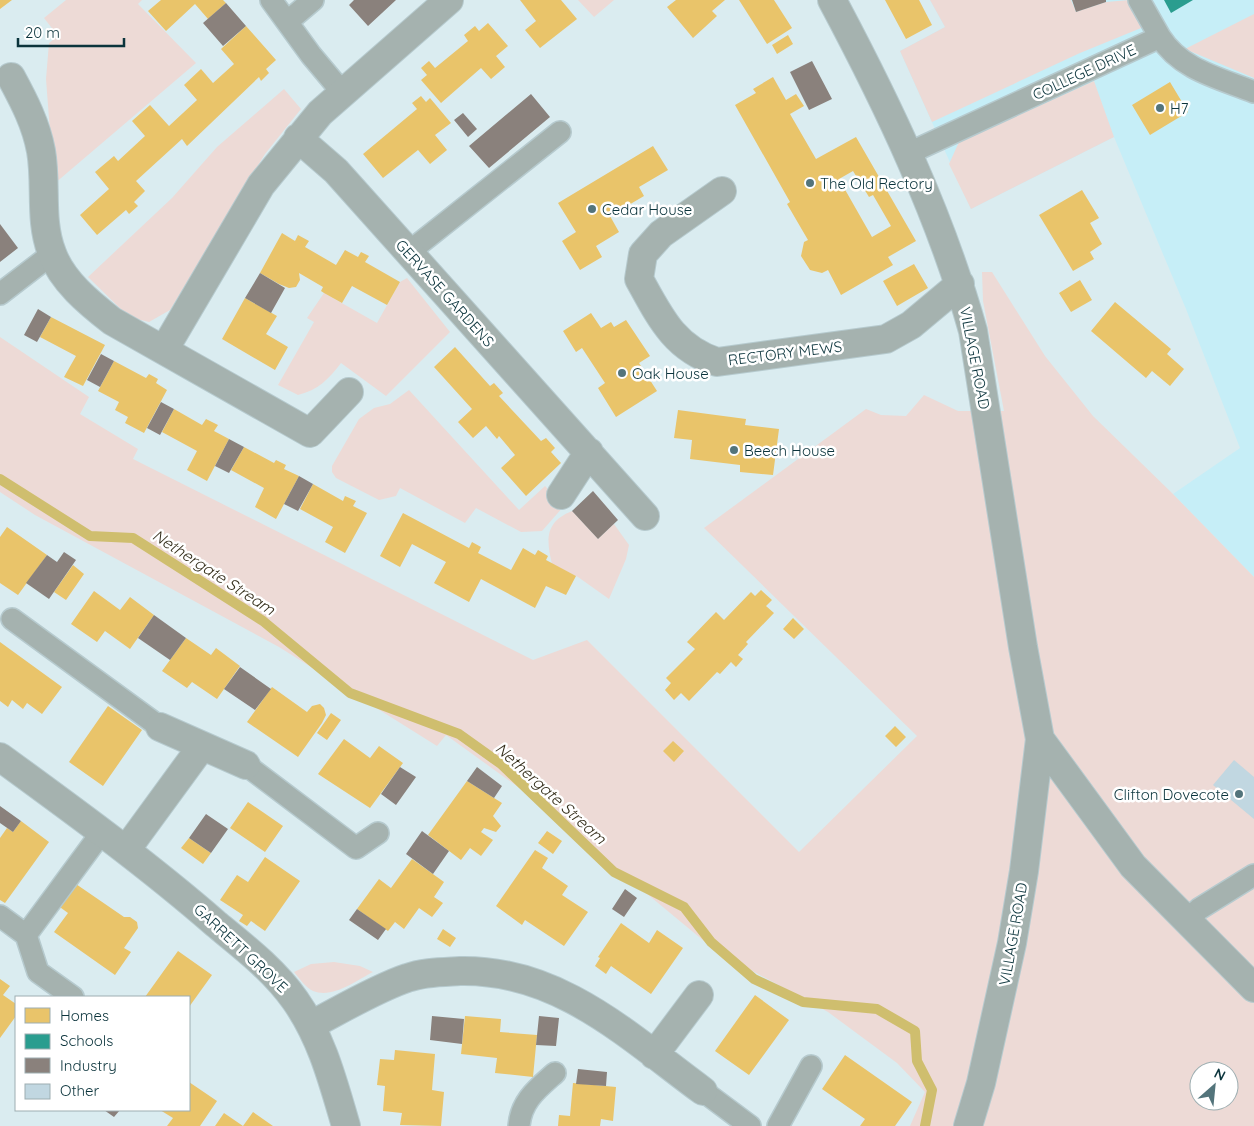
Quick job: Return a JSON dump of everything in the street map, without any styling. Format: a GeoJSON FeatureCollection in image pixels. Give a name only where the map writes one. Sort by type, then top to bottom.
{"type":"FeatureCollection","features":[{"type":"Feature","properties":{"kind":"street"},"geometry":{"type":"LineString","coordinates":[[164,350],[261,185],[298,138],[342,92],[449,0]]}},
{"type":"Feature","properties":{"kind":"street","name":"VILLAGE ROAD"},"geometry":{"type":"LineString","coordinates":[[832,0],[868,67],[960,284],[973,331],[1023,647],[1040,739],[1024,871],[1012,943],[986,1064],[968,1126]]}},
{"type":"Feature","properties":{"kind":"street"},"geometry":{"type":"LineString","coordinates":[[11,77],[28,108],[41,151],[46,232],[52,254],[71,284],[92,305],[112,321],[310,432],[349,392]]}},
{"type":"Feature","properties":{"kind":"street","name":"GERVASE GARDENS"},"geometry":{"type":"LineString","coordinates":[[298,138],[336,171],[645,516]]}},
{"type":"Feature","properties":{"kind":"street","name":"RECTORY MEWS"},"geometry":{"type":"LineString","coordinates":[[722,191],[661,234],[643,254],[639,279],[679,342],[698,356],[717,362],[886,339],[911,326],[960,284]]}},
{"type":"Feature","properties":{"kind":"street"},"geometry":{"type":"LineString","coordinates":[[561,495],[589,452]]}},
{"type":"Feature","properties":{"kind":"street"},"geometry":{"type":"LineString","coordinates":[[160,727],[246,765]]}},
{"type":"Feature","properties":{"kind":"street","name":"VILLAGE ROAD"},"geometry":{"type":"LineString","coordinates":[[1040,739],[1134,866],[1254,988]]}},
{"type":"Feature","properties":{"kind":"street"},"geometry":{"type":"LineString","coordinates":[[126,850],[202,746]]}},
{"type":"Feature","properties":{"kind":"street","name":"GARRETT GROVE"},"geometry":{"type":"LineString","coordinates":[[0,757],[182,894],[277,978],[295,999],[311,1025],[326,1058],[346,1126]]}},
{"type":"Feature","properties":{"kind":"street"},"geometry":{"type":"LineString","coordinates":[[311,1025],[407,978],[439,972],[471,971],[502,974],[559,991],[582,1003],[703,1092]]}},
{"type":"Feature","properties":{"kind":"street"},"geometry":{"type":"LineString","coordinates":[[654,1055],[699,995]]}},
{"type":"Feature","properties":{"kind":"lane"},"geometry":{"type":"LineString","coordinates":[[271,0],[342,92]]}},
{"type":"Feature","properties":{"kind":"lane"},"geometry":{"type":"LineString","coordinates":[[287,22],[313,0]]}},
{"type":"Feature","properties":{"kind":"lane"},"geometry":{"type":"LineString","coordinates":[[1139,0],[1168,49],[1183,63],[1254,92]]}},
{"type":"Feature","properties":{"kind":"lane","name":"COLLEGE DRIVE"},"geometry":{"type":"LineString","coordinates":[[906,154],[1160,37]]}},
{"type":"Feature","properties":{"kind":"lane"},"geometry":{"type":"LineString","coordinates":[[409,252],[560,132]]}},
{"type":"Feature","properties":{"kind":"lane"},"geometry":{"type":"LineString","coordinates":[[0,294],[52,254]]}},
{"type":"Feature","properties":{"kind":"lane"},"geometry":{"type":"LineString","coordinates":[[12,620],[160,727]]}},
{"type":"Feature","properties":{"kind":"lane"},"geometry":{"type":"LineString","coordinates":[[246,765],[356,848],[378,832]]}},
{"type":"Feature","properties":{"kind":"lane"},"geometry":{"type":"LineString","coordinates":[[26,935],[102,832]]}},
{"type":"Feature","properties":{"kind":"lane"},"geometry":{"type":"LineString","coordinates":[[1187,920],[1199,909],[1254,875]]}},
{"type":"Feature","properties":{"kind":"lane"},"geometry":{"type":"LineString","coordinates":[[0,916],[26,935],[38,972],[72,996]]}},
{"type":"Feature","properties":{"kind":"lane"},"geometry":{"type":"LineString","coordinates":[[778,1126],[811,1066]]}},
{"type":"Feature","properties":{"kind":"lane"},"geometry":{"type":"LineString","coordinates":[[518,1126],[520,1112],[529,1097],[555,1073]]}},
{"type":"Feature","properties":{"kind":"lane"},"geometry":{"type":"LineString","coordinates":[[703,1092],[750,1126]]}},
{"type":"Feature","properties":{"kind":"shaded area"},"geometry":{"type":"Polygon","coordinates":[[[66,0],[142,0],[138,4],[196,63],[54,184],[46,79],[49,43],[58,36],[44,18],[66,0]]]}},
{"type":"Feature","properties":{"kind":"shaded area"},"geometry":{"type":"Polygon","coordinates":[[[578,0],[614,0],[594,17],[578,0]]]}},
{"type":"Feature","properties":{"kind":"shaded area"},"geometry":{"type":"Polygon","coordinates":[[[930,0],[1254,0],[1254,577],[1173,494],[1240,448],[1186,309],[1114,137],[971,209],[900,51],[945,27],[930,0]]]}},
{"type":"Feature","properties":{"kind":"shaded area"},"geometry":{"type":"Polygon","coordinates":[[[930,0],[1071,0],[1076,12],[1106,2],[1129,0],[1146,26],[1080,53],[932,122],[900,51],[945,27],[930,0]]]}},
{"type":"Feature","properties":{"kind":"shaded area"},"geometry":{"type":"Polygon","coordinates":[[[1254,14],[1254,78],[1185,49],[1254,14]]]}},
{"type":"Feature","properties":{"kind":"shaded area"},"geometry":{"type":"Polygon","coordinates":[[[1094,81],[1114,137],[971,209],[949,164],[959,142],[1094,81]]]}},
{"type":"Feature","properties":{"kind":"shaded area"},"geometry":{"type":"Polygon","coordinates":[[[284,89],[301,109],[265,154],[170,310],[149,322],[129,317],[88,277],[172,198],[217,147],[284,89]]]}},
{"type":"Feature","properties":{"kind":"shaded area"},"geometry":{"type":"Polygon","coordinates":[[[982,272],[992,272],[1045,356],[1093,416],[1254,577],[1254,1126],[910,1126],[925,1092],[897,1063],[828,1012],[716,951],[518,787],[446,735],[437,746],[279,647],[35,515],[0,492],[0,337],[89,397],[80,414],[138,449],[133,459],[533,660],[587,640],[799,852],[917,736],[704,528],[866,409],[881,415],[906,416],[924,395],[958,411],[1004,411],[983,301],[982,272]]]}},
{"type":"Feature","properties":{"kind":"shaded area"},"geometry":{"type":"Polygon","coordinates":[[[407,278],[450,332],[386,396],[341,363],[322,383],[305,393],[298,395],[278,385],[314,322],[307,318],[324,293],[377,323],[400,282],[407,278]]]}},
{"type":"Feature","properties":{"kind":"shaded area"},"geometry":{"type":"Polygon","coordinates":[[[409,390],[519,510],[545,486],[564,506],[542,531],[521,532],[476,508],[465,523],[400,488],[396,496],[379,500],[336,478],[332,472],[332,466],[359,419],[374,408],[390,404],[409,390]]]}},
{"type":"Feature","properties":{"kind":"shaded area"},"geometry":{"type":"Polygon","coordinates":[[[572,511],[598,539],[614,524],[629,545],[626,559],[609,599],[578,577],[552,564],[549,539],[552,526],[563,515],[572,511]]]}},
{"type":"Feature","properties":{"kind":"shaded area"},"geometry":{"type":"Polygon","coordinates":[[[334,962],[360,966],[373,972],[337,991],[321,993],[308,988],[294,972],[311,964],[334,962]]]}},
{"type":"Feature","properties":{"kind":"building: Homes"},"geometry":{"type":"Polygon","coordinates":[[[0,0],[12,0],[0,9],[0,0]]]}},
{"type":"Feature","properties":{"kind":"building: Homes"},"geometry":{"type":"Polygon","coordinates":[[[161,0],[223,0],[226,3],[208,19],[195,4],[166,31],[148,11],[161,0]]]}},
{"type":"Feature","properties":{"kind":"building: Homes"},"geometry":{"type":"Polygon","coordinates":[[[520,0],[561,0],[577,19],[540,48],[525,30],[536,21],[520,0]]]}},
{"type":"Feature","properties":{"kind":"building: Homes"},"geometry":{"type":"Polygon","coordinates":[[[676,0],[725,0],[712,11],[717,16],[693,38],[667,7],[676,0]]]}},
{"type":"Feature","properties":{"kind":"building: Homes"},"geometry":{"type":"Polygon","coordinates":[[[739,0],[774,0],[792,28],[767,44],[739,0]]]}},
{"type":"Feature","properties":{"kind":"building: Homes"},"geometry":{"type":"Polygon","coordinates":[[[885,0],[919,0],[932,25],[906,39],[885,0]]]}},
{"type":"Feature","properties":{"kind":"building: Homes"},"geometry":{"type":"Polygon","coordinates":[[[488,23],[508,46],[496,56],[505,67],[491,79],[481,68],[441,103],[421,80],[427,75],[421,68],[429,61],[435,68],[468,41],[464,35],[475,26],[479,31],[488,23]]]}},
{"type":"Feature","properties":{"kind":"building: Homes"},"geometry":{"type":"Polygon","coordinates":[[[246,26],[276,60],[266,69],[269,73],[261,81],[259,77],[187,146],[182,139],[136,181],[145,191],[134,202],[138,206],[129,214],[126,210],[97,235],[80,215],[109,189],[95,172],[114,156],[118,161],[145,136],[132,121],[150,105],[169,126],[197,100],[184,85],[201,69],[213,83],[234,64],[221,49],[246,26]]]}},
{"type":"Feature","properties":{"kind":"building: Homes"},"geometry":{"type":"Polygon","coordinates":[[[788,35],[793,44],[777,54],[772,45],[788,35]]]}},
{"type":"Feature","properties":{"kind":"building: Homes","name":"The Old Rectory"},"geometry":{"type":"Polygon","coordinates":[[[773,77],[786,100],[796,94],[804,106],[790,114],[816,159],[856,137],[916,241],[888,257],[893,265],[841,295],[828,270],[822,273],[810,270],[801,256],[804,242],[808,240],[787,204],[790,202],[735,105],[756,93],[753,89],[773,77]],[[853,171],[839,179],[872,237],[891,226],[873,195],[869,197],[853,171]]]}},
{"type":"Feature","properties":{"kind":"building: Homes","name":"H7"},"geometry":{"type":"Polygon","coordinates":[[[1170,82],[1188,112],[1150,135],[1132,105],[1170,82]]]}},
{"type":"Feature","properties":{"kind":"building: Homes"},"geometry":{"type":"Polygon","coordinates":[[[421,96],[426,102],[430,98],[451,123],[435,135],[447,150],[430,164],[418,150],[383,178],[363,154],[417,109],[412,103],[421,96]]]}},
{"type":"Feature","properties":{"kind":"building: Homes","name":"Cedar House"},"geometry":{"type":"Polygon","coordinates":[[[653,146],[668,170],[639,187],[644,196],[610,216],[619,232],[596,246],[602,257],[580,270],[562,241],[576,232],[558,203],[653,146]]]}},
{"type":"Feature","properties":{"kind":"building: Homes"},"geometry":{"type":"Polygon","coordinates":[[[1082,190],[1099,218],[1090,223],[1102,244],[1090,252],[1094,259],[1073,271],[1039,215],[1082,190]]]}},
{"type":"Feature","properties":{"kind":"building: Homes"},"geometry":{"type":"Polygon","coordinates":[[[282,233],[295,241],[298,235],[309,241],[305,247],[336,265],[345,250],[358,257],[361,252],[369,256],[365,262],[400,282],[387,305],[352,286],[342,303],[321,291],[323,287],[299,273],[300,280],[296,287],[289,288],[279,284],[260,273],[282,233]]]}},
{"type":"Feature","properties":{"kind":"building: Homes"},"geometry":{"type":"Polygon","coordinates":[[[914,264],[928,288],[897,306],[883,281],[914,264]]]}},
{"type":"Feature","properties":{"kind":"building: Homes"},"geometry":{"type":"Polygon","coordinates":[[[1080,280],[1092,300],[1071,312],[1059,293],[1080,280]]]}},
{"type":"Feature","properties":{"kind":"building: Homes"},"geometry":{"type":"Polygon","coordinates":[[[245,298],[277,316],[266,334],[288,347],[275,370],[222,339],[245,298]]]}},
{"type":"Feature","properties":{"kind":"building: Homes"},"geometry":{"type":"Polygon","coordinates":[[[1115,302],[1171,349],[1167,354],[1184,369],[1170,386],[1152,371],[1146,378],[1091,331],[1115,302]]]}},
{"type":"Feature","properties":{"kind":"building: Homes","name":"Oak House"},"geometry":{"type":"Polygon","coordinates":[[[591,313],[601,328],[611,322],[614,327],[626,320],[650,356],[639,363],[657,391],[616,417],[598,388],[605,383],[582,348],[576,352],[563,331],[591,313]]]}},
{"type":"Feature","properties":{"kind":"building: Homes"},"geometry":{"type":"Polygon","coordinates":[[[51,317],[105,345],[83,386],[64,377],[76,356],[40,337],[51,317]]]}},
{"type":"Feature","properties":{"kind":"building: Homes"},"geometry":{"type":"Polygon","coordinates":[[[455,347],[490,386],[494,383],[503,393],[499,396],[541,441],[546,438],[555,448],[551,452],[561,463],[526,496],[501,468],[515,455],[499,436],[497,439],[486,426],[473,438],[458,422],[472,409],[434,367],[455,347]]]}},
{"type":"Feature","properties":{"kind":"building: Homes"},"geometry":{"type":"Polygon","coordinates":[[[114,361],[146,378],[149,374],[158,379],[156,383],[167,390],[144,433],[125,423],[128,417],[115,410],[119,402],[98,391],[114,361]]]}},
{"type":"Feature","properties":{"kind":"building: Homes"},"geometry":{"type":"Polygon","coordinates":[[[174,409],[202,425],[206,419],[218,425],[214,431],[229,439],[207,481],[187,470],[197,451],[162,432],[174,409]]]}},
{"type":"Feature","properties":{"kind":"building: Homes","name":"Beech House"},"geometry":{"type":"Polygon","coordinates":[[[678,410],[746,419],[745,425],[779,429],[773,475],[740,472],[740,465],[690,459],[692,440],[674,438],[678,410]]]}},
{"type":"Feature","properties":{"kind":"building: Homes"},"geometry":{"type":"Polygon","coordinates":[[[244,447],[274,463],[276,460],[286,465],[284,469],[299,476],[276,519],[255,507],[264,488],[231,470],[244,447]]]}},
{"type":"Feature","properties":{"kind":"building: Homes"},"geometry":{"type":"Polygon","coordinates":[[[313,484],[343,501],[345,496],[356,501],[353,506],[367,513],[345,553],[325,542],[333,527],[300,509],[313,484]]]}},
{"type":"Feature","properties":{"kind":"building: Homes"},"geometry":{"type":"Polygon","coordinates":[[[403,513],[469,548],[472,542],[481,547],[478,553],[511,570],[523,548],[535,555],[538,550],[548,556],[546,560],[576,576],[566,595],[546,586],[535,608],[481,579],[469,602],[434,583],[446,562],[412,544],[400,567],[380,556],[403,513]]]}},
{"type":"Feature","properties":{"kind":"building: Homes"},"geometry":{"type":"Polygon","coordinates":[[[7,527],[47,555],[18,595],[0,583],[0,537],[7,527]]]}},
{"type":"Feature","properties":{"kind":"building: Homes"},"geometry":{"type":"Polygon","coordinates":[[[73,565],[84,574],[66,600],[54,592],[73,565]]]}},
{"type":"Feature","properties":{"kind":"building: Homes"},"geometry":{"type":"Polygon","coordinates":[[[761,590],[772,600],[766,606],[774,613],[746,642],[748,644],[738,655],[743,659],[736,667],[731,662],[720,674],[717,672],[689,701],[681,693],[674,700],[665,690],[671,683],[666,678],[695,649],[687,642],[716,612],[724,620],[751,592],[755,596],[761,590]]]}},
{"type":"Feature","properties":{"kind":"building: Homes"},"geometry":{"type":"Polygon","coordinates":[[[94,591],[120,610],[130,597],[154,615],[130,649],[105,631],[97,642],[71,624],[94,591]]]}},
{"type":"Feature","properties":{"kind":"building: Homes"},"geometry":{"type":"Polygon","coordinates":[[[793,618],[804,629],[794,639],[783,629],[793,618]]]}},
{"type":"Feature","properties":{"kind":"building: Homes"},"geometry":{"type":"Polygon","coordinates":[[[186,638],[211,655],[216,648],[240,666],[217,699],[192,682],[187,688],[162,671],[186,638]]]}},
{"type":"Feature","properties":{"kind":"building: Homes"},"geometry":{"type":"Polygon","coordinates":[[[0,642],[62,687],[42,714],[27,703],[23,709],[12,700],[8,707],[0,701],[0,642]]]}},
{"type":"Feature","properties":{"kind":"building: Homes"},"geometry":{"type":"Polygon","coordinates":[[[272,687],[307,712],[312,706],[320,704],[324,708],[326,715],[322,723],[298,757],[247,722],[272,687]]]}},
{"type":"Feature","properties":{"kind":"building: Homes"},"geometry":{"type":"Polygon","coordinates":[[[108,706],[142,730],[103,786],[69,762],[108,706]]]}},
{"type":"Feature","properties":{"kind":"building: Homes"},"geometry":{"type":"Polygon","coordinates":[[[331,713],[341,720],[327,740],[317,733],[331,713]]]}},
{"type":"Feature","properties":{"kind":"building: Homes"},"geometry":{"type":"Polygon","coordinates":[[[895,726],[906,737],[896,747],[885,736],[895,726]]]}},
{"type":"Feature","properties":{"kind":"building: Homes"},"geometry":{"type":"Polygon","coordinates":[[[344,739],[370,758],[379,746],[403,763],[370,808],[318,774],[344,739]]]}},
{"type":"Feature","properties":{"kind":"building: Homes"},"geometry":{"type":"Polygon","coordinates":[[[673,741],[684,751],[674,762],[663,751],[673,741]]]}},
{"type":"Feature","properties":{"kind":"building: Homes"},"geometry":{"type":"Polygon","coordinates":[[[467,781],[502,803],[493,816],[501,826],[496,832],[484,828],[481,832],[493,840],[481,856],[470,848],[461,860],[428,835],[467,781]]]}},
{"type":"Feature","properties":{"kind":"building: Homes"},"geometry":{"type":"Polygon","coordinates":[[[248,802],[283,826],[265,852],[230,828],[248,802]]]}},
{"type":"Feature","properties":{"kind":"building: Homes"},"geometry":{"type":"Polygon","coordinates":[[[21,821],[49,842],[5,903],[0,900],[0,838],[7,828],[13,832],[21,821]]]}},
{"type":"Feature","properties":{"kind":"building: Homes"},"geometry":{"type":"Polygon","coordinates":[[[547,831],[562,841],[553,854],[538,843],[547,831]]]}},
{"type":"Feature","properties":{"kind":"building: Homes"},"geometry":{"type":"Polygon","coordinates":[[[189,838],[211,853],[203,864],[181,848],[189,838]]]}},
{"type":"Feature","properties":{"kind":"building: Homes"},"geometry":{"type":"Polygon","coordinates":[[[535,850],[548,858],[542,868],[568,886],[562,895],[588,912],[564,946],[525,920],[522,925],[496,906],[535,850]]]}},
{"type":"Feature","properties":{"kind":"building: Homes"},"geometry":{"type":"Polygon","coordinates":[[[265,857],[300,881],[265,931],[251,921],[247,926],[239,921],[243,915],[220,900],[237,875],[248,882],[265,857]]]}},
{"type":"Feature","properties":{"kind":"building: Homes"},"geometry":{"type":"Polygon","coordinates":[[[412,859],[444,882],[434,897],[443,903],[432,917],[419,908],[404,929],[395,922],[388,931],[357,909],[379,879],[391,888],[412,859]]]}},
{"type":"Feature","properties":{"kind":"building: Homes"},"geometry":{"type":"Polygon","coordinates":[[[73,882],[124,917],[130,917],[137,922],[138,928],[124,948],[131,952],[115,975],[54,932],[68,913],[57,905],[73,882]]]}},
{"type":"Feature","properties":{"kind":"building: Homes"},"geometry":{"type":"Polygon","coordinates":[[[621,923],[649,943],[657,930],[683,948],[651,994],[611,966],[606,974],[595,966],[600,958],[598,957],[621,923]]]}},
{"type":"Feature","properties":{"kind":"building: Homes"},"geometry":{"type":"Polygon","coordinates":[[[443,929],[456,938],[450,947],[437,939],[443,929]]]}},
{"type":"Feature","properties":{"kind":"building: Homes"},"geometry":{"type":"Polygon","coordinates":[[[178,951],[212,975],[190,1006],[190,996],[146,996],[178,951]]]}},
{"type":"Feature","properties":{"kind":"building: Homes"},"geometry":{"type":"Polygon","coordinates":[[[0,979],[10,986],[3,995],[15,1003],[15,1017],[0,1038],[0,979]]]}},
{"type":"Feature","properties":{"kind":"building: Homes"},"geometry":{"type":"Polygon","coordinates":[[[755,995],[789,1020],[749,1075],[715,1051],[755,995]]]}},
{"type":"Feature","properties":{"kind":"building: Homes"},"geometry":{"type":"Polygon","coordinates":[[[465,1016],[501,1019],[500,1032],[537,1035],[533,1077],[495,1073],[497,1058],[461,1054],[465,1016]]]}},
{"type":"Feature","properties":{"kind":"building: Homes"},"geometry":{"type":"Polygon","coordinates":[[[395,1050],[435,1054],[432,1090],[444,1092],[441,1126],[400,1125],[402,1113],[383,1111],[385,1086],[377,1085],[380,1059],[394,1060],[395,1050]]]}},
{"type":"Feature","properties":{"kind":"building: Homes"},"geometry":{"type":"Polygon","coordinates":[[[845,1055],[912,1102],[895,1126],[860,1126],[865,1119],[822,1089],[845,1055]]]}},
{"type":"Feature","properties":{"kind":"building: Homes"},"geometry":{"type":"Polygon","coordinates":[[[190,1083],[217,1101],[200,1126],[167,1126],[173,1118],[162,1111],[190,1111],[190,1083]]]}},
{"type":"Feature","properties":{"kind":"building: Homes"},"geometry":{"type":"Polygon","coordinates":[[[573,1083],[616,1087],[613,1121],[601,1119],[600,1126],[558,1126],[559,1115],[570,1116],[573,1083]]]}},
{"type":"Feature","properties":{"kind":"building: Homes"},"geometry":{"type":"Polygon","coordinates":[[[253,1112],[273,1126],[243,1126],[253,1112]]]}},
{"type":"Feature","properties":{"kind":"building: Homes"},"geometry":{"type":"Polygon","coordinates":[[[224,1113],[243,1126],[215,1126],[224,1113]]]}},
{"type":"Feature","properties":{"kind":"building: Schools"},"geometry":{"type":"Polygon","coordinates":[[[1164,0],[1193,0],[1171,13],[1164,0]]]}},
{"type":"Feature","properties":{"kind":"building: Industry"},"geometry":{"type":"Polygon","coordinates":[[[354,0],[396,0],[368,26],[349,5],[354,0]]]}},
{"type":"Feature","properties":{"kind":"building: Industry"},"geometry":{"type":"Polygon","coordinates":[[[1072,0],[1106,0],[1106,2],[1076,12],[1072,0]]]}},
{"type":"Feature","properties":{"kind":"building: Industry"},"geometry":{"type":"Polygon","coordinates":[[[226,3],[246,26],[223,46],[203,23],[226,3]]]}},
{"type":"Feature","properties":{"kind":"building: Industry"},"geometry":{"type":"Polygon","coordinates":[[[812,61],[832,99],[809,110],[790,72],[812,61]]]}},
{"type":"Feature","properties":{"kind":"building: Industry"},"geometry":{"type":"Polygon","coordinates":[[[531,94],[550,117],[489,168],[469,146],[531,94]]]}},
{"type":"Feature","properties":{"kind":"building: Industry"},"geometry":{"type":"Polygon","coordinates":[[[463,113],[477,129],[468,137],[454,120],[463,113]]]}},
{"type":"Feature","properties":{"kind":"building: Industry"},"geometry":{"type":"Polygon","coordinates":[[[0,224],[18,248],[0,262],[0,224]]]}},
{"type":"Feature","properties":{"kind":"building: Industry"},"geometry":{"type":"Polygon","coordinates":[[[260,273],[285,288],[271,313],[245,298],[260,273]]]}},
{"type":"Feature","properties":{"kind":"building: Industry"},"geometry":{"type":"Polygon","coordinates":[[[38,309],[51,317],[37,342],[24,335],[38,309]]]}},
{"type":"Feature","properties":{"kind":"building: Industry"},"geometry":{"type":"Polygon","coordinates":[[[101,354],[114,361],[100,387],[87,380],[101,354]]]}},
{"type":"Feature","properties":{"kind":"building: Industry"},"geometry":{"type":"Polygon","coordinates":[[[161,402],[174,409],[160,435],[147,428],[161,402]]]}},
{"type":"Feature","properties":{"kind":"building: Industry"},"geometry":{"type":"Polygon","coordinates":[[[229,439],[244,447],[229,473],[215,466],[229,439]]]}},
{"type":"Feature","properties":{"kind":"building: Industry"},"geometry":{"type":"Polygon","coordinates":[[[299,476],[313,484],[298,511],[284,504],[299,476]]]}},
{"type":"Feature","properties":{"kind":"building: Industry"},"geometry":{"type":"Polygon","coordinates":[[[593,491],[618,520],[598,539],[572,511],[593,491]]]}},
{"type":"Feature","properties":{"kind":"building: Industry"},"geometry":{"type":"Polygon","coordinates":[[[64,552],[76,560],[49,599],[26,583],[47,555],[57,562],[64,552]]]}},
{"type":"Feature","properties":{"kind":"building: Industry"},"geometry":{"type":"Polygon","coordinates":[[[154,615],[186,638],[170,660],[138,638],[154,615]]]}},
{"type":"Feature","properties":{"kind":"building: Industry"},"geometry":{"type":"Polygon","coordinates":[[[240,667],[271,689],[255,710],[224,689],[240,667]]]}},
{"type":"Feature","properties":{"kind":"building: Industry"},"geometry":{"type":"Polygon","coordinates":[[[400,767],[416,777],[396,805],[381,794],[400,767]]]}},
{"type":"Feature","properties":{"kind":"building: Industry"},"geometry":{"type":"Polygon","coordinates":[[[477,767],[502,786],[494,798],[467,781],[477,767]]]}},
{"type":"Feature","properties":{"kind":"building: Industry"},"geometry":{"type":"Polygon","coordinates":[[[0,806],[21,821],[13,832],[0,823],[0,806]]]}},
{"type":"Feature","properties":{"kind":"building: Industry"},"geometry":{"type":"Polygon","coordinates":[[[206,814],[228,829],[211,853],[189,838],[206,814]]]}},
{"type":"Feature","properties":{"kind":"building: Industry"},"geometry":{"type":"Polygon","coordinates":[[[422,831],[449,851],[433,874],[406,854],[422,831]]]}},
{"type":"Feature","properties":{"kind":"building: Industry"},"geometry":{"type":"Polygon","coordinates":[[[625,889],[637,898],[624,917],[612,909],[625,889]]]}},
{"type":"Feature","properties":{"kind":"building: Industry"},"geometry":{"type":"Polygon","coordinates":[[[357,909],[386,929],[378,940],[349,920],[357,909]]]}},
{"type":"Feature","properties":{"kind":"building: Industry"},"geometry":{"type":"Polygon","coordinates":[[[432,1016],[464,1019],[462,1044],[430,1040],[432,1016]]]}},
{"type":"Feature","properties":{"kind":"building: Industry"},"geometry":{"type":"Polygon","coordinates":[[[539,1016],[559,1018],[556,1046],[536,1045],[539,1016]]]}},
{"type":"Feature","properties":{"kind":"building: Industry"},"geometry":{"type":"Polygon","coordinates":[[[578,1069],[607,1072],[606,1086],[576,1084],[578,1069]]]}},
{"type":"Feature","properties":{"kind":"building: Industry"},"geometry":{"type":"Polygon","coordinates":[[[105,1111],[119,1111],[114,1117],[105,1111]]]}},
{"type":"Feature","properties":{"kind":"building: Other","name":"Clifton Dovecote"},"geometry":{"type":"Polygon","coordinates":[[[1234,760],[1254,777],[1254,819],[1213,785],[1234,760]]]}},
{"type":"Feature","properties":{"kind":"waterway","name":"Nethergate Stream"},"geometry":{"type":"LineString","coordinates":[[0,479],[90,536],[133,538],[263,621],[350,693],[459,734],[501,764],[614,872],[684,907],[711,942],[754,979],[803,1002],[877,1009],[915,1031],[917,1061],[932,1090],[925,1126]]}},
{"type":"Feature","properties":{"kind":"place","name":"H7"},"geometry":{"type":"Point","coordinates":[1160,108]}},
{"type":"Feature","properties":{"kind":"place","name":"The Old Rectory"},"geometry":{"type":"Point","coordinates":[810,183]}},
{"type":"Feature","properties":{"kind":"place","name":"Cedar House"},"geometry":{"type":"Point","coordinates":[592,209]}},
{"type":"Feature","properties":{"kind":"place","name":"Oak House"},"geometry":{"type":"Point","coordinates":[622,373]}},
{"type":"Feature","properties":{"kind":"place","name":"Beech House"},"geometry":{"type":"Point","coordinates":[734,450]}},
{"type":"Feature","properties":{"kind":"place","name":"Clifton Dovecote"},"geometry":{"type":"Point","coordinates":[1239,794]}}]}
